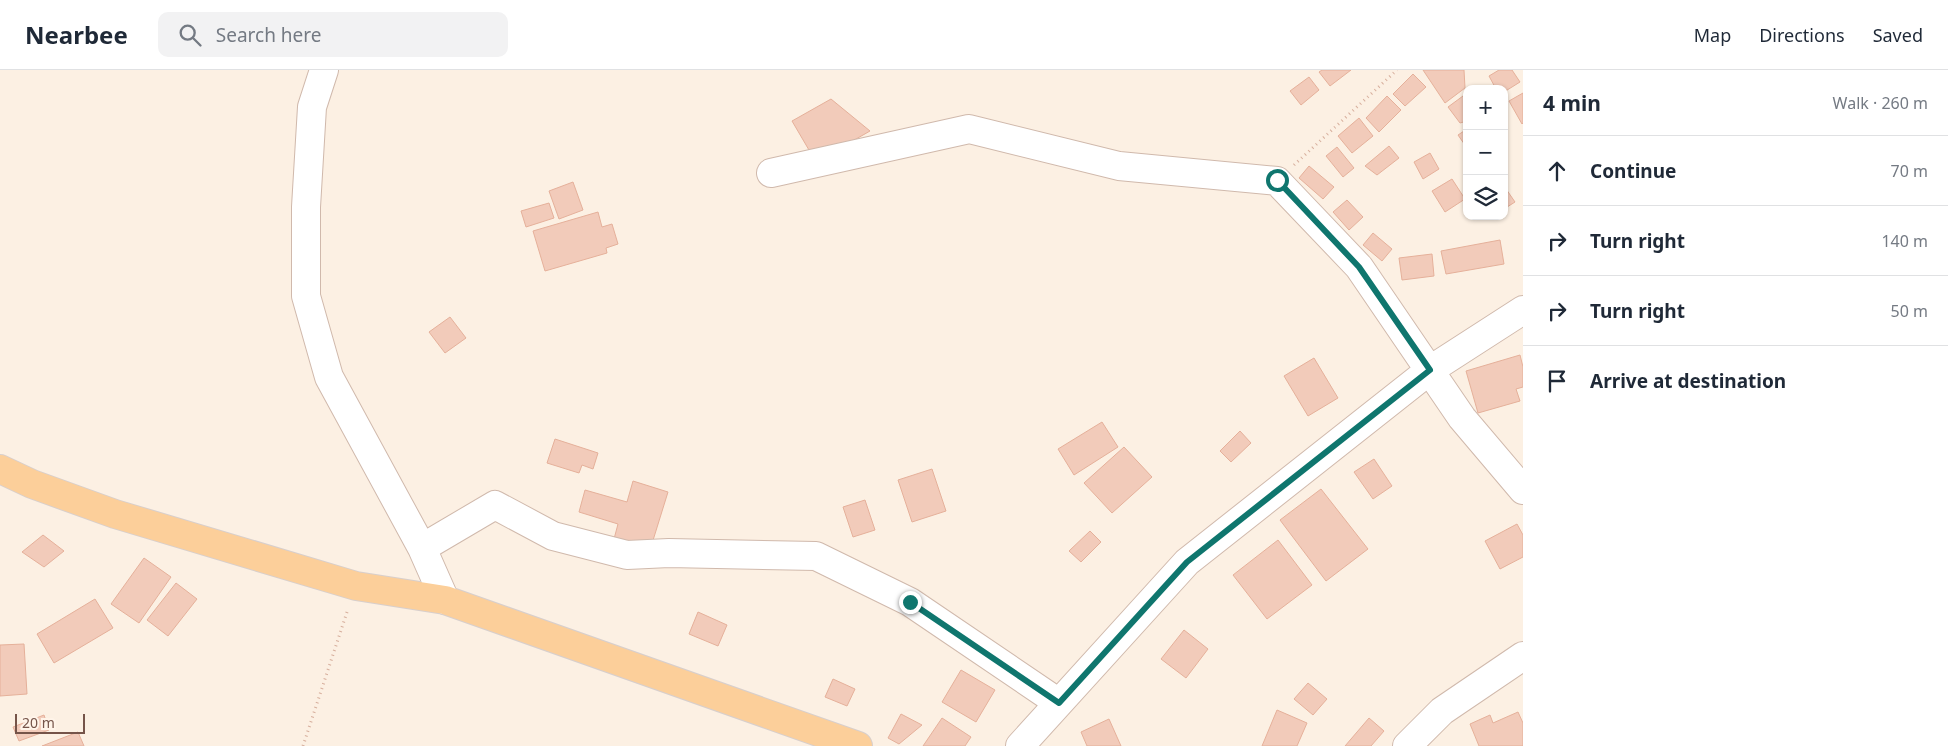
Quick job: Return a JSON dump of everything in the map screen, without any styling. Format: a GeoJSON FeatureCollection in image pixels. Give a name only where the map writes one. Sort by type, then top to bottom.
{"type":"FeatureCollection","features":[{"type":"Feature","properties":{"kind":"main road"},"geometry":{"type":"LineString","coordinates":[[0,469],[32,484],[115,514],[356,586],[445,600],[858,746]]}},
{"type":"Feature","properties":{"kind":"street"},"geometry":{"type":"LineString","coordinates":[[324,70],[312,107],[306,207],[306,296],[329,377],[422,548],[445,600]]}},
{"type":"Feature","properties":{"kind":"street"},"geometry":{"type":"LineString","coordinates":[[771,173],[969,129],[1119,166],[1277,180],[1359,267],[1462,418],[1523,490]]}},
{"type":"Feature","properties":{"kind":"street"},"geometry":{"type":"LineString","coordinates":[[1020,746],[1187,562],[1430,370],[1511,315],[1523,310]]}},
{"type":"Feature","properties":{"kind":"street"},"geometry":{"type":"LineString","coordinates":[[422,548],[495,505],[553,536],[628,555],[669,553],[816,556],[910,602],[1059,703]]}},
{"type":"Feature","properties":{"kind":"street"},"geometry":{"type":"LineString","coordinates":[[1407,746],[1442,711],[1523,656]]}},
{"type":"Feature","properties":{"kind":"path"},"geometry":{"type":"LineString","coordinates":[[1277,180],[1397,70]]}},
{"type":"Feature","properties":{"kind":"path"},"geometry":{"type":"LineString","coordinates":[[303,746],[356,586]]}},
{"type":"Feature","properties":{"kind":"building"},"geometry":{"type":"Polygon","coordinates":[[[1322,70],[1351,70],[1330,86],[1319,72],[1322,70]]]}},
{"type":"Feature","properties":{"kind":"building"},"geometry":{"type":"Polygon","coordinates":[[[1423,70],[1464,70],[1465,85],[1463,85],[1463,90],[1445,103],[1423,70]]]}},
{"type":"Feature","properties":{"kind":"building"},"geometry":{"type":"Polygon","coordinates":[[[1499,70],[1512,70],[1520,82],[1508,90],[1508,85],[1494,85],[1489,76],[1499,70]]]}},
{"type":"Feature","properties":{"kind":"building"},"geometry":{"type":"Polygon","coordinates":[[[1413,74],[1426,87],[1405,106],[1393,94],[1413,74]]]}},
{"type":"Feature","properties":{"kind":"building"},"geometry":{"type":"Polygon","coordinates":[[[1309,77],[1319,90],[1301,105],[1290,91],[1309,77]]]}},
{"type":"Feature","properties":{"kind":"building"},"geometry":{"type":"Polygon","coordinates":[[[1523,93],[1523,123],[1522,124],[1509,101],[1523,93]]]}},
{"type":"Feature","properties":{"kind":"building"},"geometry":{"type":"Polygon","coordinates":[[[1387,96],[1401,110],[1379,132],[1366,118],[1387,96]]]}},
{"type":"Feature","properties":{"kind":"building"},"geometry":{"type":"Polygon","coordinates":[[[1463,96],[1463,122],[1460,123],[1448,107],[1463,96]]]}},
{"type":"Feature","properties":{"kind":"building"},"geometry":{"type":"Polygon","coordinates":[[[831,99],[870,131],[816,162],[792,121],[831,99]]]}},
{"type":"Feature","properties":{"kind":"building"},"geometry":{"type":"Polygon","coordinates":[[[1359,118],[1373,136],[1352,153],[1338,136],[1359,118]]]}},
{"type":"Feature","properties":{"kind":"building"},"geometry":{"type":"Polygon","coordinates":[[[1463,132],[1463,142],[1458,135],[1463,132]]]}},
{"type":"Feature","properties":{"kind":"building"},"geometry":{"type":"Polygon","coordinates":[[[1389,146],[1399,158],[1377,175],[1365,166],[1389,146]]]}},
{"type":"Feature","properties":{"kind":"building"},"geometry":{"type":"Polygon","coordinates":[[[1337,147],[1354,168],[1343,177],[1326,156],[1337,147]]]}},
{"type":"Feature","properties":{"kind":"building"},"geometry":{"type":"Polygon","coordinates":[[[1430,153],[1439,169],[1423,179],[1414,162],[1430,153]]]}},
{"type":"Feature","properties":{"kind":"building"},"geometry":{"type":"Polygon","coordinates":[[[1309,166],[1334,187],[1323,199],[1299,178],[1309,166]]]}},
{"type":"Feature","properties":{"kind":"building"},"geometry":{"type":"Polygon","coordinates":[[[1452,179],[1463,196],[1463,200],[1445,212],[1432,191],[1452,179]]]}},
{"type":"Feature","properties":{"kind":"building"},"geometry":{"type":"Polygon","coordinates":[[[573,182],[583,210],[559,219],[549,191],[573,182]]]}},
{"type":"Feature","properties":{"kind":"building"},"geometry":{"type":"Polygon","coordinates":[[[1508,192],[1515,202],[1508,206],[1508,192]]]}},
{"type":"Feature","properties":{"kind":"building"},"geometry":{"type":"Polygon","coordinates":[[[1347,200],[1363,217],[1349,230],[1333,212],[1347,200]]]}},
{"type":"Feature","properties":{"kind":"building"},"geometry":{"type":"Polygon","coordinates":[[[549,203],[554,218],[526,227],[521,211],[549,203]]]}},
{"type":"Feature","properties":{"kind":"building"},"geometry":{"type":"Polygon","coordinates":[[[598,212],[602,227],[612,224],[618,244],[606,248],[607,253],[545,271],[533,231],[598,212]]]}},
{"type":"Feature","properties":{"kind":"building"},"geometry":{"type":"Polygon","coordinates":[[[1373,233],[1392,249],[1382,261],[1363,245],[1373,233]]]}},
{"type":"Feature","properties":{"kind":"building"},"geometry":{"type":"Polygon","coordinates":[[[1500,240],[1504,264],[1446,274],[1441,251],[1500,240]]]}},
{"type":"Feature","properties":{"kind":"building"},"geometry":{"type":"Polygon","coordinates":[[[1432,254],[1434,276],[1402,280],[1399,258],[1432,254]]]}},
{"type":"Feature","properties":{"kind":"building"},"geometry":{"type":"Polygon","coordinates":[[[450,317],[466,338],[445,353],[429,332],[450,317]]]}},
{"type":"Feature","properties":{"kind":"building"},"geometry":{"type":"Polygon","coordinates":[[[1520,355],[1523,367],[1523,387],[1516,389],[1520,401],[1478,413],[1466,371],[1520,355]]]}},
{"type":"Feature","properties":{"kind":"building"},"geometry":{"type":"Polygon","coordinates":[[[1314,358],[1338,398],[1308,416],[1284,376],[1314,358]]]}},
{"type":"Feature","properties":{"kind":"building"},"geometry":{"type":"Polygon","coordinates":[[[1102,422],[1118,447],[1074,475],[1058,449],[1102,422]]]}},
{"type":"Feature","properties":{"kind":"building"},"geometry":{"type":"Polygon","coordinates":[[[1240,431],[1251,443],[1231,462],[1220,451],[1240,431]]]}},
{"type":"Feature","properties":{"kind":"building"},"geometry":{"type":"Polygon","coordinates":[[[555,439],[598,453],[593,469],[582,465],[579,473],[547,463],[555,439]]]}},
{"type":"Feature","properties":{"kind":"building"},"geometry":{"type":"Polygon","coordinates":[[[1124,447],[1152,477],[1112,513],[1084,483],[1124,447]]]}},
{"type":"Feature","properties":{"kind":"building"},"geometry":{"type":"Polygon","coordinates":[[[1374,459],[1392,486],[1373,499],[1354,472],[1374,459]]]}},
{"type":"Feature","properties":{"kind":"building"},"geometry":{"type":"Polygon","coordinates":[[[932,469],[946,511],[912,522],[898,480],[932,469]]]}},
{"type":"Feature","properties":{"kind":"building"},"geometry":{"type":"Polygon","coordinates":[[[633,481],[668,492],[650,550],[614,539],[618,524],[579,512],[585,490],[627,502],[633,481]]]}},
{"type":"Feature","properties":{"kind":"building"},"geometry":{"type":"Polygon","coordinates":[[[1321,489],[1368,549],[1326,581],[1280,520],[1321,489]]]}},
{"type":"Feature","properties":{"kind":"building"},"geometry":{"type":"Polygon","coordinates":[[[865,500],[875,530],[853,537],[843,507],[865,500]]]}},
{"type":"Feature","properties":{"kind":"building"},"geometry":{"type":"Polygon","coordinates":[[[1517,524],[1523,535],[1523,557],[1500,569],[1485,541],[1517,524]]]}},
{"type":"Feature","properties":{"kind":"building"},"geometry":{"type":"Polygon","coordinates":[[[1090,531],[1101,542],[1081,562],[1069,551],[1090,531]]]}},
{"type":"Feature","properties":{"kind":"building"},"geometry":{"type":"Polygon","coordinates":[[[43,535],[64,551],[44,567],[22,552],[43,535]]]}},
{"type":"Feature","properties":{"kind":"building"},"geometry":{"type":"Polygon","coordinates":[[[1278,540],[1312,585],[1267,619],[1233,575],[1278,540]]]}},
{"type":"Feature","properties":{"kind":"building"},"geometry":{"type":"Polygon","coordinates":[[[144,558],[171,577],[139,623],[111,604],[144,558]]]}},
{"type":"Feature","properties":{"kind":"building"},"geometry":{"type":"Polygon","coordinates":[[[176,583],[197,599],[168,636],[147,620],[176,583]]]}},
{"type":"Feature","properties":{"kind":"building"},"geometry":{"type":"Polygon","coordinates":[[[95,599],[113,628],[54,663],[37,634],[95,599]]]}},
{"type":"Feature","properties":{"kind":"building"},"geometry":{"type":"Polygon","coordinates":[[[698,612],[727,625],[718,646],[689,634],[698,612]]]}},
{"type":"Feature","properties":{"kind":"building"},"geometry":{"type":"Polygon","coordinates":[[[1184,630],[1208,649],[1186,678],[1161,659],[1184,630]]]}},
{"type":"Feature","properties":{"kind":"building"},"geometry":{"type":"Polygon","coordinates":[[[24,644],[27,694],[0,696],[0,645],[24,644]]]}},
{"type":"Feature","properties":{"kind":"building"},"geometry":{"type":"Polygon","coordinates":[[[961,670],[995,690],[976,722],[942,702],[961,670]]]}},
{"type":"Feature","properties":{"kind":"building"},"geometry":{"type":"Polygon","coordinates":[[[833,679],[855,689],[847,706],[825,697],[833,679]]]}},
{"type":"Feature","properties":{"kind":"building"},"geometry":{"type":"Polygon","coordinates":[[[1308,683],[1327,699],[1313,715],[1294,699],[1308,683]]]}},
{"type":"Feature","properties":{"kind":"building"},"geometry":{"type":"Polygon","coordinates":[[[1277,710],[1307,723],[1297,746],[1262,746],[1277,710]]]}},
{"type":"Feature","properties":{"kind":"building"},"geometry":{"type":"Polygon","coordinates":[[[1518,712],[1523,723],[1523,746],[1479,746],[1470,724],[1490,715],[1493,723],[1518,712]]]}},
{"type":"Feature","properties":{"kind":"building"},"geometry":{"type":"Polygon","coordinates":[[[901,714],[922,725],[899,744],[888,738],[901,714]]]}},
{"type":"Feature","properties":{"kind":"building"},"geometry":{"type":"Polygon","coordinates":[[[44,715],[49,730],[19,741],[13,727],[44,715]]]}},
{"type":"Feature","properties":{"kind":"building"},"geometry":{"type":"Polygon","coordinates":[[[942,718],[971,737],[965,746],[923,746],[942,718]]]}},
{"type":"Feature","properties":{"kind":"building"},"geometry":{"type":"Polygon","coordinates":[[[1369,718],[1384,731],[1371,746],[1345,746],[1369,718]]]}},
{"type":"Feature","properties":{"kind":"building"},"geometry":{"type":"Polygon","coordinates":[[[1109,719],[1121,746],[1087,746],[1081,732],[1109,719]]]}},
{"type":"Feature","properties":{"kind":"building"},"geometry":{"type":"Polygon","coordinates":[[[78,732],[84,746],[42,746],[78,732]]]}},
{"type":"Feature","properties":{"kind":"route"},"geometry":{"type":"LineString","coordinates":[[910,602],[1059,703],[1187,562],[1430,370],[1359,267],[1277,180]]}}]}
